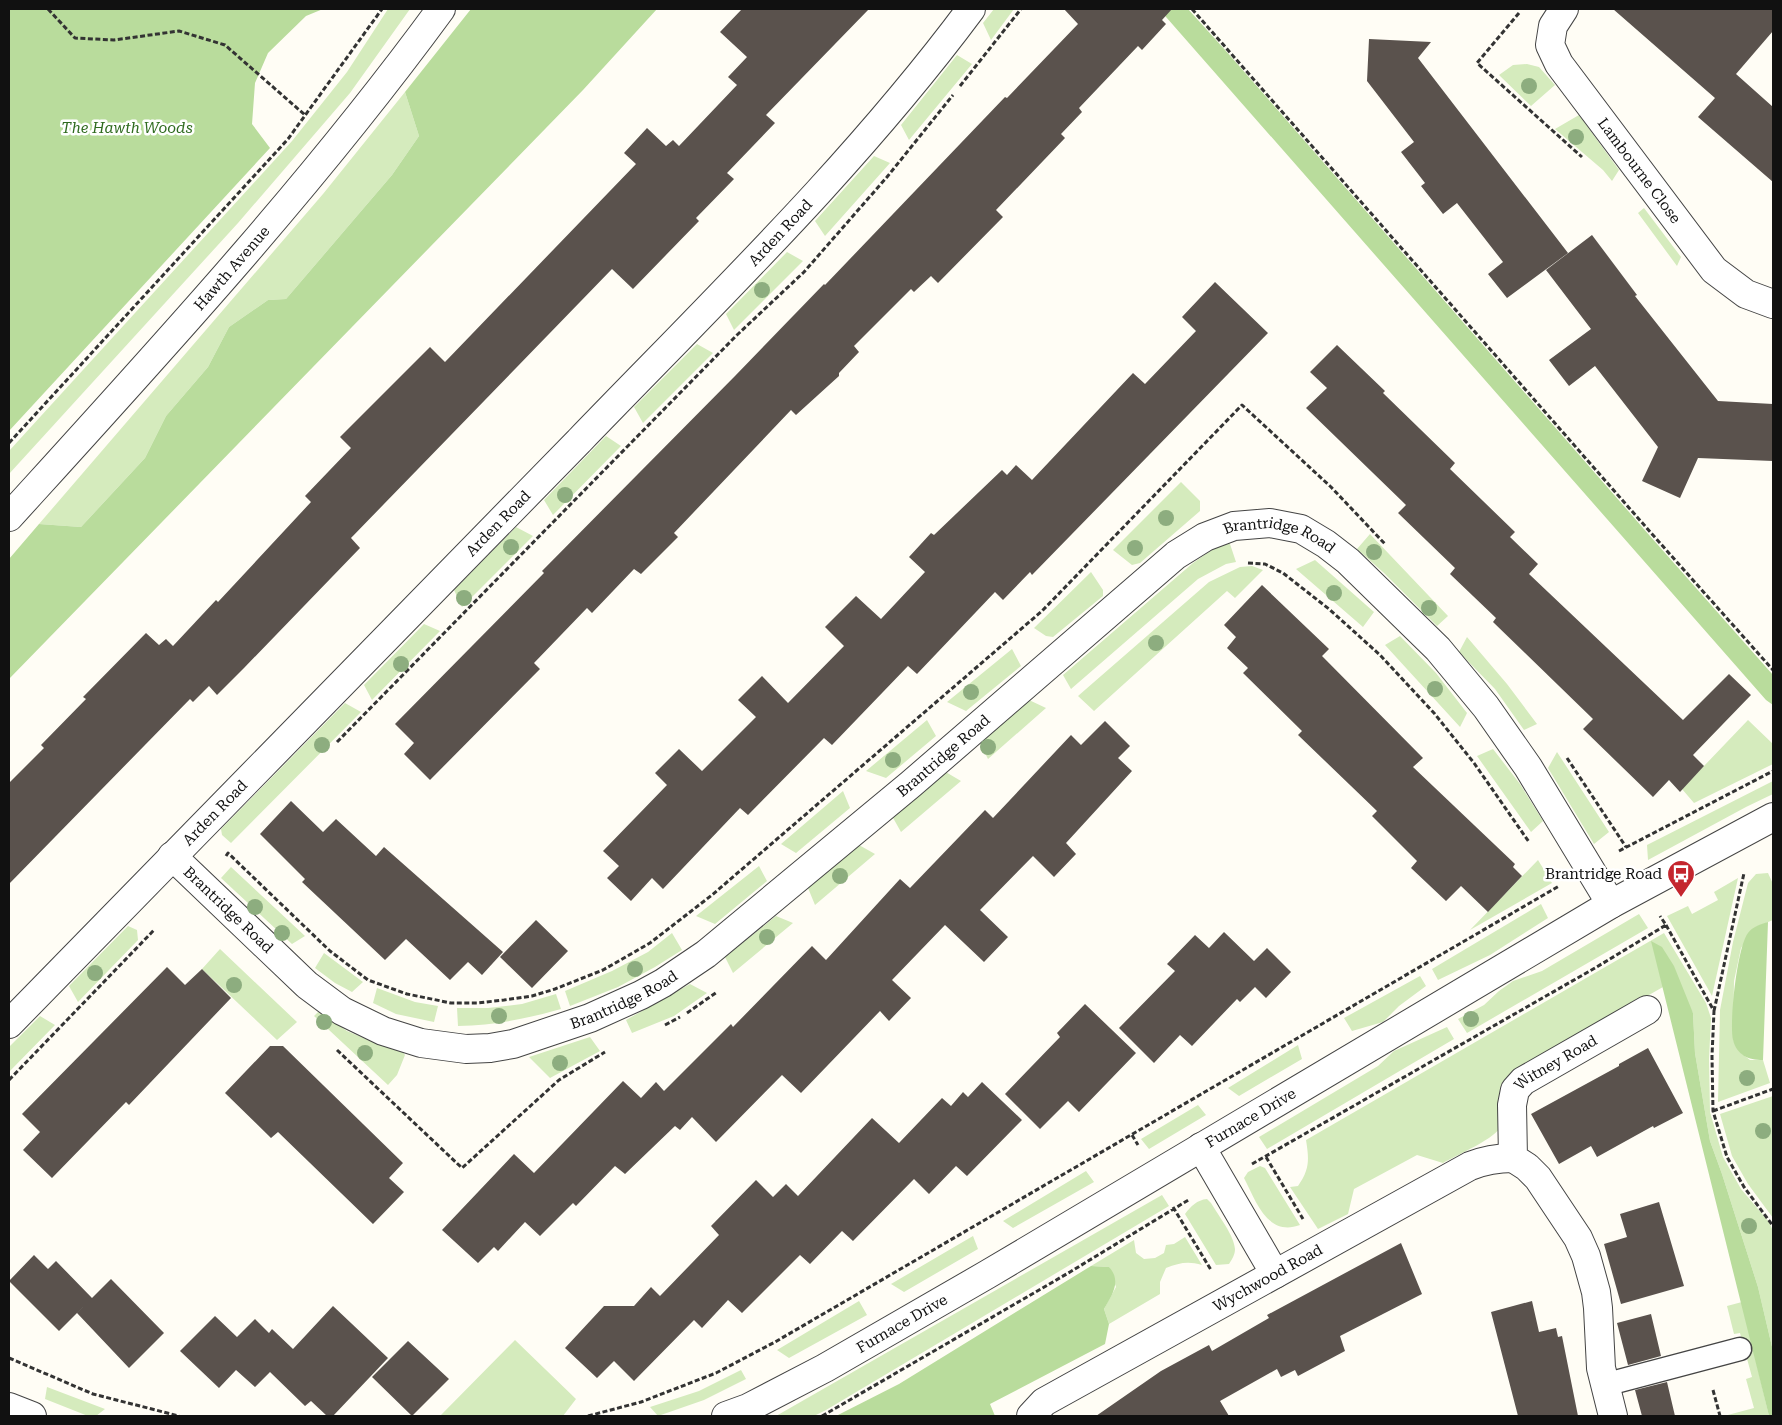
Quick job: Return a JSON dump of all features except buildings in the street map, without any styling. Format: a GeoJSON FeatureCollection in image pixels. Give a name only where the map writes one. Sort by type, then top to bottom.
{"type":"FeatureCollection","features":[{"type":"Feature","properties":{"kind":"street","name":"Hawth Avenue"},"geometry":{"type":"LineString","coordinates":[[9,517],[253,244],[336,146],[441,9]]}},
{"type":"Feature","properties":{"kind":"street","name":"Arden Road"},"geometry":{"type":"LineString","coordinates":[[9,1024],[768,246],[864,141],[923,71],[971,9]]}},
{"type":"Feature","properties":{"kind":"street","name":"Lambourne Close"},"geometry":{"type":"LineString","coordinates":[[1564,9],[1553,26],[1550,45],[1560,64],[1714,270],[1746,294],[1773,304]]}},
{"type":"Feature","properties":{"kind":"street","name":"Brantridge Road"},"geometry":{"type":"LineString","coordinates":[[172,856],[306,985],[342,1011],[382,1031],[421,1044],[466,1049],[490,1048],[513,1044],[563,1028],[627,1002],[663,983],[706,954],[911,784],[1176,555],[1205,537],[1234,526],[1270,523],[1301,529],[1326,544],[1348,561],[1438,649],[1492,714],[1528,767],[1611,904]]}},
{"type":"Feature","properties":{"kind":"street","name":"Furnace Drive"},"geometry":{"type":"LineString","coordinates":[[726,1416],[748,1408],[825,1368],[1611,904],[1773,817]]}},
{"type":"Feature","properties":{"kind":"street","name":"Witney Road"},"geometry":{"type":"LineString","coordinates":[[1513,1158],[1512,1105],[1515,1090],[1522,1081],[1646,1010]]}},
{"type":"Feature","properties":{"kind":"street"},"geometry":{"type":"LineString","coordinates":[[1201,1147],[1275,1274]]}},
{"type":"Feature","properties":{"kind":"street","name":"Wychwood Road"},"geometry":{"type":"LineString","coordinates":[[1031,1416],[1044,1402],[1470,1166],[1498,1158],[1513,1158]]}},
{"type":"Feature","properties":{"kind":"street"},"geometry":{"type":"LineString","coordinates":[[1513,1158],[1527,1167],[1544,1186],[1578,1238],[1586,1256],[1592,1275],[1598,1308],[1601,1368],[1613,1416]]}},
{"type":"Feature","properties":{"kind":"street"},"geometry":{"type":"LineString","coordinates":[[9,1407],[32,1416]]}},
{"type":"Feature","properties":{"kind":"lane"},"geometry":{"type":"LineString","coordinates":[[1604,1385],[1740,1349]]}},
{"type":"Feature","properties":{"kind":"path"},"geometry":{"type":"LineString","coordinates":[[48,9],[75,38],[114,40],[179,31],[225,45],[305,115]]}},
{"type":"Feature","properties":{"kind":"path"},"geometry":{"type":"LineString","coordinates":[[9,443],[288,140],[382,9]]}},
{"type":"Feature","properties":{"kind":"path"},"geometry":{"type":"LineString","coordinates":[[1192,9],[1773,670]]}},
{"type":"Feature","properties":{"kind":"path"},"geometry":{"type":"LineString","coordinates":[[588,1416],[641,1402],[716,1373],[775,1342],[1626,847],[1773,771]]}},
{"type":"Feature","properties":{"kind":"path"},"geometry":{"type":"LineString","coordinates":[[1737,872],[1746,868],[1714,1010],[1712,1056],[1713,1111],[1727,1158],[1744,1187],[1773,1226]]}},
{"type":"Feature","properties":{"kind":"path"},"geometry":{"type":"LineString","coordinates":[[1659,914],[1714,1010]]}},
{"type":"Feature","properties":{"kind":"path"},"geometry":{"type":"LineString","coordinates":[[822,1416],[1062,1277],[1220,1179],[1266,1157],[1666,925]]}},
{"type":"Feature","properties":{"kind":"path"},"geometry":{"type":"LineString","coordinates":[[1713,1111],[1773,1089]]}},
{"type":"Feature","properties":{"kind":"path"},"geometry":{"type":"LineString","coordinates":[[1132,1135],[1228,1300]]}},
{"type":"Feature","properties":{"kind":"path"},"geometry":{"type":"LineString","coordinates":[[1266,1157],[1321,1249]]}},
{"type":"Feature","properties":{"kind":"path"},"geometry":{"type":"LineString","coordinates":[[9,1358],[93,1394],[179,1416]]}},
{"type":"Feature","properties":{"kind":"green space","name":"The Hawth Woods"},"geometry":{"type":"Polygon","coordinates":[[[9,9],[323,9],[306,16],[268,53],[255,83],[252,124],[270,148],[9,431],[9,9]]]}},
{"type":"Feature","properties":{"kind":"green space"},"geometry":{"type":"Polygon","coordinates":[[[388,9],[410,9],[350,93],[238,223],[9,474],[9,451],[292,141],[347,72],[388,9]]]}},
{"type":"Feature","properties":{"kind":"green space"},"geometry":{"type":"Polygon","coordinates":[[[471,9],[657,9],[583,90],[9,679],[9,559],[39,524],[81,527],[145,458],[166,416],[208,367],[229,327],[268,300],[286,299],[392,175],[419,136],[405,92],[471,9]]]}},
{"type":"Feature","properties":{"kind":"green space"},"geometry":{"type":"Polygon","coordinates":[[[994,9],[1014,9],[991,40],[983,23],[994,9]]]}},
{"type":"Feature","properties":{"kind":"green space"},"geometry":{"type":"Polygon","coordinates":[[[1159,9],[1188,9],[1226,51],[1773,675],[1773,705],[1766,700],[1159,9]]]}},
{"type":"Feature","properties":{"kind":"green space"},"geometry":{"type":"Polygon","coordinates":[[[957,55],[972,64],[909,140],[901,125],[957,55]]]}},
{"type":"Feature","properties":{"kind":"green space"},"geometry":{"type":"Polygon","coordinates":[[[1527,64],[1539,67],[1555,85],[1531,106],[1499,75],[1513,65],[1527,64]]]}},
{"type":"Feature","properties":{"kind":"green space"},"geometry":{"type":"Polygon","coordinates":[[[405,92],[419,136],[392,175],[286,299],[268,300],[229,327],[208,367],[166,416],[145,458],[81,527],[39,524],[323,194],[405,92]]]}},
{"type":"Feature","properties":{"kind":"green space"},"geometry":{"type":"Polygon","coordinates":[[[1579,115],[1619,170],[1612,181],[1603,170],[1555,129],[1579,115]]]}},
{"type":"Feature","properties":{"kind":"green space"},"geometry":{"type":"Polygon","coordinates":[[[874,156],[890,163],[825,236],[815,221],[874,156]]]}},
{"type":"Feature","properties":{"kind":"green space"},"geometry":{"type":"Polygon","coordinates":[[[1644,208],[1681,257],[1677,266],[1638,213],[1644,208]]]}},
{"type":"Feature","properties":{"kind":"green space"},"geometry":{"type":"Polygon","coordinates":[[[787,252],[803,261],[734,330],[726,314],[787,252]]]}},
{"type":"Feature","properties":{"kind":"green space"},"geometry":{"type":"Polygon","coordinates":[[[697,344],[713,353],[643,423],[634,407],[697,344]]]}},
{"type":"Feature","properties":{"kind":"green space"},"geometry":{"type":"Polygon","coordinates":[[[606,436],[621,446],[553,515],[544,500],[606,436]]]}},
{"type":"Feature","properties":{"kind":"green space"},"geometry":{"type":"Polygon","coordinates":[[[1181,482],[1200,501],[1200,511],[1140,563],[1132,565],[1113,550],[1181,482]]]}},
{"type":"Feature","properties":{"kind":"green space"},"geometry":{"type":"Polygon","coordinates":[[[516,527],[533,536],[462,607],[454,590],[516,527]]]}},
{"type":"Feature","properties":{"kind":"green space"},"geometry":{"type":"Polygon","coordinates":[[[1370,534],[1448,616],[1437,626],[1357,549],[1370,534]]]}},
{"type":"Feature","properties":{"kind":"green space"},"geometry":{"type":"Polygon","coordinates":[[[1229,541],[1236,562],[1226,564],[1198,579],[1071,689],[1063,675],[1193,563],[1213,549],[1229,541]]]}},
{"type":"Feature","properties":{"kind":"green space"},"geometry":{"type":"Polygon","coordinates":[[[1315,560],[1374,612],[1363,627],[1296,569],[1315,560]]]}},
{"type":"Feature","properties":{"kind":"green space"},"geometry":{"type":"Polygon","coordinates":[[[1252,566],[1263,570],[1235,598],[1227,591],[1094,711],[1078,696],[1209,582],[1240,567],[1252,566]]]}},
{"type":"Feature","properties":{"kind":"green space"},"geometry":{"type":"Polygon","coordinates":[[[1091,572],[1103,590],[1103,596],[1053,637],[1046,636],[1034,628],[1091,572]]]}},
{"type":"Feature","properties":{"kind":"green space"},"geometry":{"type":"Polygon","coordinates":[[[424,624],[440,631],[372,700],[364,685],[424,624]]]}},
{"type":"Feature","properties":{"kind":"green space"},"geometry":{"type":"Polygon","coordinates":[[[1400,636],[1436,673],[1467,713],[1460,727],[1385,645],[1400,636]]]}},
{"type":"Feature","properties":{"kind":"green space"},"geometry":{"type":"Polygon","coordinates":[[[1467,637],[1507,684],[1537,724],[1524,730],[1495,689],[1459,652],[1467,637]]]}},
{"type":"Feature","properties":{"kind":"green space"},"geometry":{"type":"Polygon","coordinates":[[[1012,649],[1021,666],[966,711],[947,702],[1012,649]]]}},
{"type":"Feature","properties":{"kind":"green space"},"geometry":{"type":"Polygon","coordinates":[[[1029,700],[1046,708],[988,759],[980,743],[1029,700]]]}},
{"type":"Feature","properties":{"kind":"green space"},"geometry":{"type":"Polygon","coordinates":[[[345,703],[361,712],[231,843],[222,835],[221,829],[345,703]]]}},
{"type":"Feature","properties":{"kind":"green space"},"geometry":{"type":"Polygon","coordinates":[[[927,720],[936,736],[886,778],[866,771],[927,720]]]}},
{"type":"Feature","properties":{"kind":"green space"},"geometry":{"type":"Polygon","coordinates":[[[1748,720],[1773,744],[1773,764],[1694,803],[1682,789],[1748,720]]]}},
{"type":"Feature","properties":{"kind":"green space"},"geometry":{"type":"Polygon","coordinates":[[[1493,749],[1520,784],[1543,821],[1531,832],[1477,756],[1493,749]]]}},
{"type":"Feature","properties":{"kind":"green space"},"geometry":{"type":"Polygon","coordinates":[[[1557,752],[1609,832],[1594,844],[1548,768],[1557,752]]]}},
{"type":"Feature","properties":{"kind":"green space"},"geometry":{"type":"Polygon","coordinates":[[[944,771],[961,781],[901,832],[892,816],[944,771]]]}},
{"type":"Feature","properties":{"kind":"green space"},"geometry":{"type":"Polygon","coordinates":[[[1773,781],[1773,794],[1648,860],[1647,845],[1773,781]]]}},
{"type":"Feature","properties":{"kind":"green space"},"geometry":{"type":"Polygon","coordinates":[[[843,791],[850,808],[796,853],[781,844],[843,791]]]}},
{"type":"Feature","properties":{"kind":"green space"},"geometry":{"type":"Polygon","coordinates":[[[859,845],[875,854],[815,905],[808,888],[859,845]]]}},
{"type":"Feature","properties":{"kind":"green space"},"geometry":{"type":"Polygon","coordinates":[[[1538,860],[1552,883],[1470,930],[1538,860]]]}},
{"type":"Feature","properties":{"kind":"green space"},"geometry":{"type":"Polygon","coordinates":[[[759,866],[767,881],[715,924],[696,916],[759,866]]]}},
{"type":"Feature","properties":{"kind":"green space"},"geometry":{"type":"Polygon","coordinates":[[[231,867],[305,936],[292,944],[221,878],[231,867]]]}},
{"type":"Feature","properties":{"kind":"green space"},"geometry":{"type":"Polygon","coordinates":[[[1768,873],[1773,884],[1773,920],[1756,927],[1741,948],[1734,981],[1733,1040],[1740,1052],[1750,1060],[1763,1060],[1770,1083],[1718,1102],[1720,1010],[1733,942],[1748,883],[1756,874],[1768,873]]]}},
{"type":"Feature","properties":{"kind":"green space"},"geometry":{"type":"Polygon","coordinates":[[[1738,878],[1712,996],[1667,916],[1688,906],[1692,914],[1718,900],[1714,892],[1738,878]]]}},
{"type":"Feature","properties":{"kind":"green space"},"geometry":{"type":"Polygon","coordinates":[[[1541,904],[1548,918],[1490,955],[1438,980],[1432,969],[1541,904]]]}},
{"type":"Feature","properties":{"kind":"green space"},"geometry":{"type":"Polygon","coordinates":[[[1639,914],[1648,928],[1467,1033],[1458,1019],[1484,1005],[1513,981],[1542,971],[1639,914]]]}},
{"type":"Feature","properties":{"kind":"green space"},"geometry":{"type":"Polygon","coordinates":[[[776,916],[793,923],[733,973],[725,957],[776,916]]]}},
{"type":"Feature","properties":{"kind":"green space"},"geometry":{"type":"Polygon","coordinates":[[[1768,922],[1763,1060],[1758,1060],[1744,1056],[1735,1045],[1732,1031],[1733,1002],[1737,969],[1744,941],[1752,929],[1768,922]]]}},
{"type":"Feature","properties":{"kind":"green space"},"geometry":{"type":"Polygon","coordinates":[[[128,926],[137,930],[138,940],[78,1002],[69,986],[128,926]]]}},
{"type":"Feature","properties":{"kind":"green space"},"geometry":{"type":"Polygon","coordinates":[[[672,933],[682,950],[618,987],[570,1006],[565,991],[612,971],[648,952],[672,933]]]}},
{"type":"Feature","properties":{"kind":"green space"},"geometry":{"type":"Polygon","coordinates":[[[1664,933],[1706,1003],[1711,1018],[1709,1059],[1710,1112],[1723,1157],[1741,1189],[1769,1222],[1773,1231],[1773,1351],[1758,1287],[1710,1141],[1695,1053],[1693,1013],[1652,942],[1663,987],[1510,1074],[1500,1088],[1502,1118],[1499,1129],[1495,1133],[1481,1143],[1443,1163],[1417,1155],[1354,1189],[1348,1214],[1318,1229],[1290,1187],[1298,1186],[1307,1169],[1306,1140],[1664,933]]]}},
{"type":"Feature","properties":{"kind":"green space"},"geometry":{"type":"Polygon","coordinates":[[[1651,941],[1662,947],[1674,966],[1693,1013],[1695,1053],[1710,1141],[1758,1287],[1773,1351],[1773,1416],[1769,1416],[1651,941]]]}},
{"type":"Feature","properties":{"kind":"green space"},"geometry":{"type":"Polygon","coordinates":[[[220,949],[297,1022],[277,1040],[202,969],[220,949]]]}},
{"type":"Feature","properties":{"kind":"green space"},"geometry":{"type":"Polygon","coordinates":[[[324,953],[363,982],[352,992],[335,983],[315,968],[324,953]]]}},
{"type":"Feature","properties":{"kind":"green space"},"geometry":{"type":"Polygon","coordinates":[[[1420,976],[1426,986],[1399,1006],[1383,1022],[1352,1031],[1344,1018],[1420,976]]]}},
{"type":"Feature","properties":{"kind":"green space"},"geometry":{"type":"Polygon","coordinates":[[[690,984],[707,993],[674,1016],[632,1033],[626,1020],[690,984]]]}},
{"type":"Feature","properties":{"kind":"green space"},"geometry":{"type":"Polygon","coordinates":[[[377,988],[415,1002],[438,1006],[434,1022],[396,1014],[373,1003],[377,988]]]}},
{"type":"Feature","properties":{"kind":"green space"},"geometry":{"type":"Polygon","coordinates":[[[556,994],[561,1009],[510,1021],[458,1026],[457,1008],[488,1008],[522,1004],[556,994]]]}},
{"type":"Feature","properties":{"kind":"green space"},"geometry":{"type":"Polygon","coordinates":[[[319,1011],[347,1031],[373,1042],[400,1048],[405,1055],[397,1075],[388,1085],[314,1016],[319,1011]]]}},
{"type":"Feature","properties":{"kind":"green space"},"geometry":{"type":"Polygon","coordinates":[[[40,1016],[55,1025],[9,1072],[9,1047],[40,1016]]]}},
{"type":"Feature","properties":{"kind":"green space"},"geometry":{"type":"Polygon","coordinates":[[[1447,1027],[1454,1039],[1267,1149],[1259,1137],[1378,1066],[1394,1051],[1447,1027]]]}},
{"type":"Feature","properties":{"kind":"green space"},"geometry":{"type":"Polygon","coordinates":[[[590,1037],[600,1051],[550,1078],[529,1057],[590,1037]]]}},
{"type":"Feature","properties":{"kind":"green space"},"geometry":{"type":"Polygon","coordinates":[[[1298,1045],[1302,1059],[1239,1096],[1228,1088],[1298,1045]]]}},
{"type":"Feature","properties":{"kind":"green space"},"geometry":{"type":"Polygon","coordinates":[[[1773,1096],[1773,1218],[1748,1184],[1732,1156],[1720,1114],[1773,1096]]]}},
{"type":"Feature","properties":{"kind":"green space"},"geometry":{"type":"Polygon","coordinates":[[[1198,1105],[1206,1115],[1149,1149],[1141,1139],[1198,1105]]]}},
{"type":"Feature","properties":{"kind":"green space"},"geometry":{"type":"Polygon","coordinates":[[[1260,1166],[1265,1168],[1300,1225],[1279,1226],[1264,1215],[1244,1178],[1248,1172],[1260,1166]]]}},
{"type":"Feature","properties":{"kind":"green space"},"geometry":{"type":"Polygon","coordinates":[[[1086,1171],[1094,1182],[1013,1228],[1003,1221],[1086,1171]]]}},
{"type":"Feature","properties":{"kind":"green space"},"geometry":{"type":"Polygon","coordinates":[[[1162,1195],[1169,1206],[826,1410],[814,1416],[776,1416],[1162,1195]]]}},
{"type":"Feature","properties":{"kind":"green space"},"geometry":{"type":"Polygon","coordinates":[[[1207,1199],[1225,1225],[1234,1243],[1235,1249],[1229,1264],[1216,1265],[1185,1214],[1194,1204],[1207,1199]]]}},
{"type":"Feature","properties":{"kind":"green space"},"geometry":{"type":"Polygon","coordinates":[[[973,1236],[978,1249],[904,1292],[891,1284],[973,1236]]]}},
{"type":"Feature","properties":{"kind":"green space"},"geometry":{"type":"Polygon","coordinates":[[[1185,1237],[1202,1265],[1184,1263],[1166,1268],[1160,1282],[1160,1294],[1109,1324],[1104,1309],[1116,1287],[1109,1267],[1091,1266],[1134,1240],[1136,1253],[1144,1259],[1155,1258],[1164,1253],[1166,1245],[1174,1244],[1185,1237]]]}},
{"type":"Feature","properties":{"kind":"green space"},"geometry":{"type":"Polygon","coordinates":[[[1091,1266],[1109,1267],[1115,1278],[1114,1288],[1104,1309],[1109,1324],[1105,1344],[990,1404],[995,1416],[836,1416],[899,1384],[1091,1266]]]}},
{"type":"Feature","properties":{"kind":"green space"},"geometry":{"type":"Polygon","coordinates":[[[859,1301],[867,1315],[789,1358],[777,1350],[859,1301]]]}},
{"type":"Feature","properties":{"kind":"green space"},"geometry":{"type":"Polygon","coordinates":[[[1742,1302],[1769,1416],[1724,1416],[1754,1408],[1746,1379],[1752,1377],[1740,1333],[1734,1334],[1727,1306],[1742,1302]]]}},
{"type":"Feature","properties":{"kind":"green space"},"geometry":{"type":"Polygon","coordinates":[[[515,1340],[576,1399],[563,1416],[440,1416],[515,1340]]]}},
{"type":"Feature","properties":{"kind":"green space"},"geometry":{"type":"Polygon","coordinates":[[[741,1370],[746,1379],[704,1400],[658,1416],[650,1407],[699,1391],[741,1370]]]}},
{"type":"Feature","properties":{"kind":"green space"},"geometry":{"type":"Polygon","coordinates":[[[47,1387],[105,1409],[96,1416],[88,1416],[45,1399],[47,1387]]]}},
{"type":"Feature","properties":{"kind":"place","name":"Brantridge Road"},"geometry":{"type":"Point","coordinates":[1681,898]}}]}
